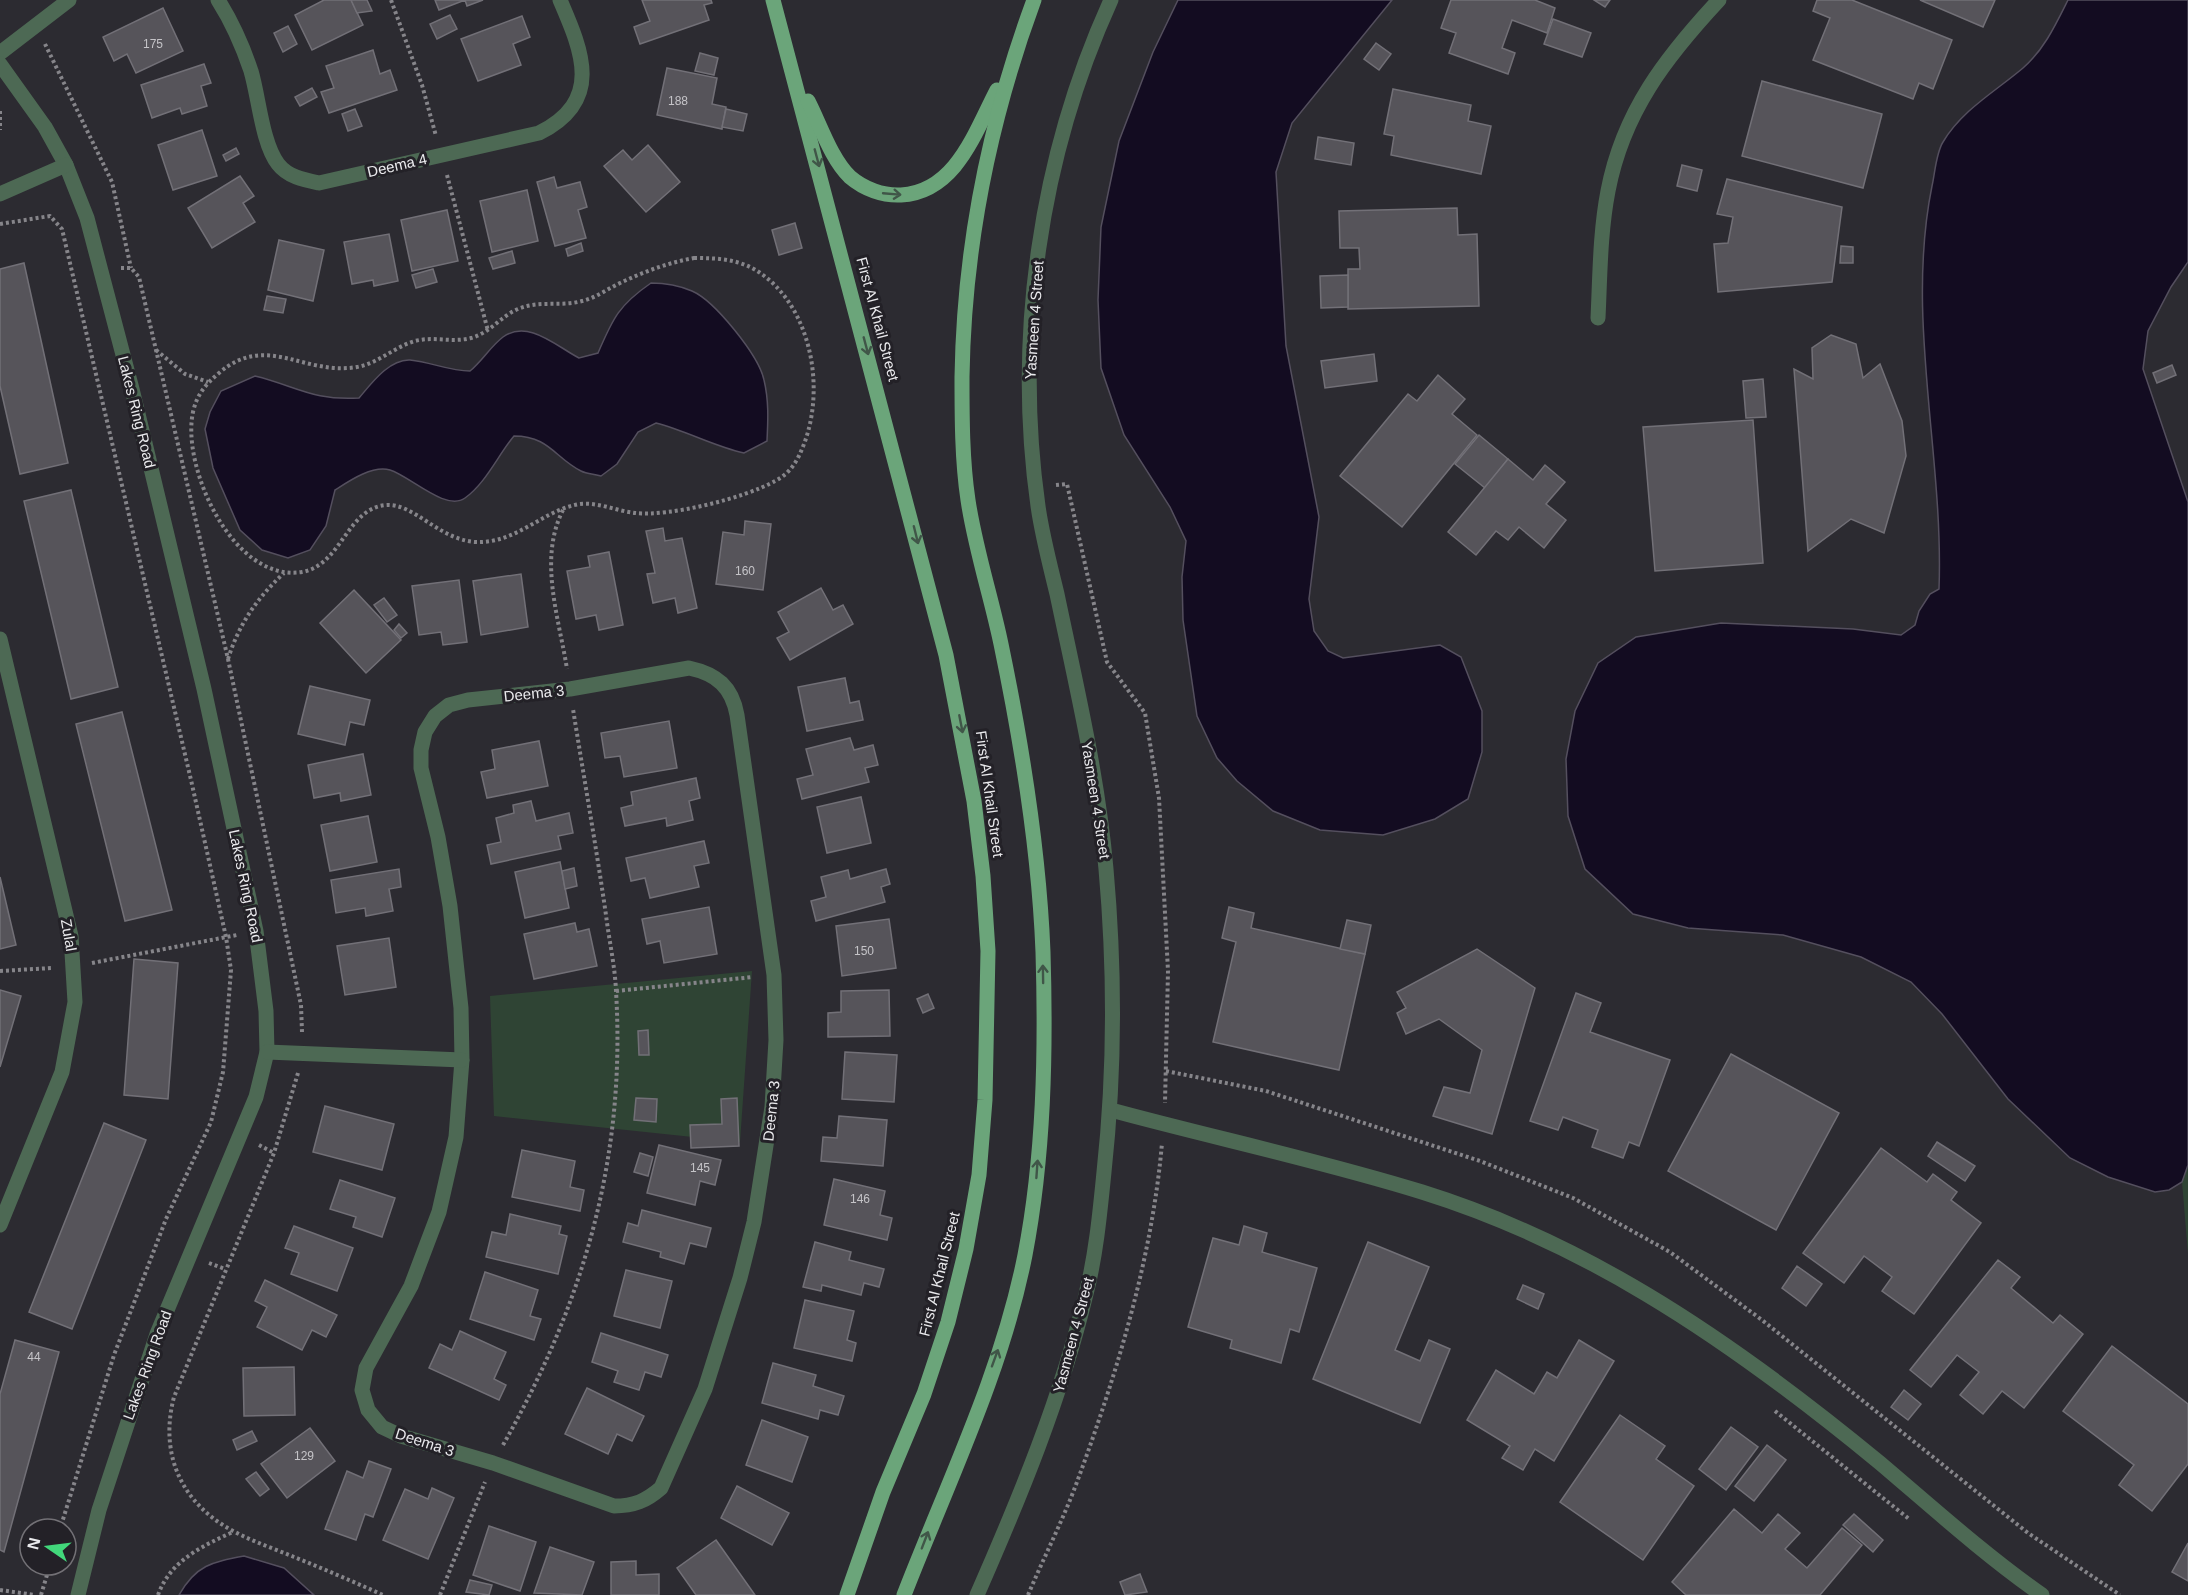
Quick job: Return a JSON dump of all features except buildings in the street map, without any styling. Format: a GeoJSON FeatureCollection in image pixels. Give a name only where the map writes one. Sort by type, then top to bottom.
{"type":"FeatureCollection","features":[{"type":"Feature","properties":{"kind":"main road","name":"First Al Khail Street"},"geometry":{"type":"LineString","coordinates":[[773,0],[795,74],[910,510],[962,728],[983,876],[987,951],[985,1100],[979,1175],[966,1249],[948,1322],[924,1394],[884,1492],[846,1595]]}},
{"type":"Feature","properties":{"kind":"main road"},"geometry":{"type":"LineString","coordinates":[[904,1595],[1005,1333],[1024,1257],[1037,1181],[1044,1026],[1037,871],[1015,718],[968,500],[962,412],[963,323],[972,235],[988,148],[1011,62],[1035,0]]}},
{"type":"Feature","properties":{"kind":"main road"},"geometry":{"type":"LineString","coordinates":[[795,74],[836,157],[849,176],[869,189],[891,196],[914,194],[935,186],[952,170],[1011,62]]}},
{"type":"Feature","properties":{"kind":"street"},"geometry":{"type":"LineString","coordinates":[[0,53],[69,0]]}},
{"type":"Feature","properties":{"kind":"street","name":"Deema 4"},"geometry":{"type":"LineString","coordinates":[[218,0],[229,18],[250,70],[268,146],[279,165],[297,178],[319,183],[539,134],[556,125],[571,112],[583,79],[582,58],[560,0]]}},
{"type":"Feature","properties":{"kind":"street","name":"Yasmeen 4 Street"},"geometry":{"type":"LineString","coordinates":[[978,1595],[1017,1503],[1057,1397],[1087,1291],[1101,1202],[1111,1110],[1114,988],[1106,865],[1088,742],[1038,505],[1029,376],[1036,262],[1057,151],[1091,43],[1111,0]]}},
{"type":"Feature","properties":{"kind":"street"},"geometry":{"type":"LineString","coordinates":[[1598,318],[1608,191],[1620,146],[1638,103],[1662,64],[1719,0]]}},
{"type":"Feature","properties":{"kind":"street","name":"Lakes Ring Road"},"geometry":{"type":"LineString","coordinates":[[0,64],[28,100],[66,165],[87,218],[132,389],[204,689],[256,931],[262,970],[267,1052],[256,1097],[157,1334],[126,1422],[99,1510],[78,1595]]}},
{"type":"Feature","properties":{"kind":"street"},"geometry":{"type":"LineString","coordinates":[[0,194],[66,165]]}},
{"type":"Feature","properties":{"kind":"street","name":"Zulal"},"geometry":{"type":"LineString","coordinates":[[0,639],[71,936],[75,967],[75,1002],[62,1072],[0,1225]]}},
{"type":"Feature","properties":{"kind":"street","name":"Deema 3"},"geometry":{"type":"LineString","coordinates":[[689,668],[705,671],[719,679],[728,689],[737,715],[774,975],[776,1040],[772,1107],[754,1222],[724,1334],[705,1389],[666,1480],[648,1500],[632,1506],[614,1506],[493,1462],[401,1436],[382,1427],[368,1410],[362,1390],[366,1368],[411,1286],[439,1212],[456,1137],[462,1060],[460,997],[450,906],[438,837],[421,768],[421,750],[425,732],[435,716],[449,705],[468,700],[570,689],[689,668]]}},
{"type":"Feature","properties":{"kind":"street"},"geometry":{"type":"LineString","coordinates":[[267,1052],[462,1060]]}},
{"type":"Feature","properties":{"kind":"street"},"geometry":{"type":"LineString","coordinates":[[1111,1110],[1347,1169],[1425,1193],[1500,1221],[1574,1255],[1645,1293],[1723,1343],[1797,1397],[2042,1595]]}},
{"type":"Feature","properties":{"kind":"path"},"geometry":{"type":"LineString","coordinates":[[48,35],[44,46],[112,182],[131,268],[139,277],[228,659],[301,1005],[302,1053],[280,1136],[174,1397],[168,1421],[168,1446],[176,1470],[191,1494],[210,1515],[234,1531],[383,1595]]}},
{"type":"Feature","properties":{"kind":"path"},"geometry":{"type":"LineString","coordinates":[[0,111],[0,130]]}},
{"type":"Feature","properties":{"kind":"path"},"geometry":{"type":"LineString","coordinates":[[0,224],[50,216],[62,229],[226,937],[231,970],[223,1072],[211,1122],[166,1219],[114,1355],[64,1517]]}},
{"type":"Feature","properties":{"kind":"path"},"geometry":{"type":"LineString","coordinates":[[694,258],[719,258],[742,263],[762,274],[779,288],[802,329],[810,354],[814,380],[808,433],[790,471],[764,486],[685,510],[637,514],[591,504],[576,505],[518,533],[499,540],[477,542],[457,539],[438,531],[407,508],[390,505],[373,508],[360,518],[324,562],[306,572],[284,573],[262,564],[242,550],[226,533],[213,512],[193,449],[191,431],[198,396],[208,382],[232,361],[249,355],[268,353],[326,368],[367,365],[402,345],[420,339],[472,338],[488,331],[517,309],[536,304],[571,304],[587,300],[647,271],[694,258]]}},
{"type":"Feature","properties":{"kind":"path"},"geometry":{"type":"LineString","coordinates":[[100,269],[131,268]]}},
{"type":"Feature","properties":{"kind":"path"},"geometry":{"type":"LineString","coordinates":[[156,350],[185,374],[208,382]]}},
{"type":"Feature","properties":{"kind":"path"},"geometry":{"type":"LineString","coordinates":[[440,1595],[493,1462],[534,1389],[567,1314],[593,1235],[610,1154],[616,1071],[616,991],[550,564],[552,536],[563,510]]}},
{"type":"Feature","properties":{"kind":"path"},"geometry":{"type":"LineString","coordinates":[[228,659],[234,639],[255,603],[284,573]]}},
{"type":"Feature","properties":{"kind":"path"},"geometry":{"type":"LineString","coordinates":[[0,971],[75,967],[256,931]]}},
{"type":"Feature","properties":{"kind":"path"},"geometry":{"type":"LineString","coordinates":[[616,991],[774,975]]}},
{"type":"Feature","properties":{"kind":"path"},"geometry":{"type":"LineString","coordinates":[[1162,1142],[1173,1144]]}},
{"type":"Feature","properties":{"kind":"path"},"geometry":{"type":"LineString","coordinates":[[1771,1407],[1918,1526]]}},
{"type":"Feature","properties":{"kind":"path"},"geometry":{"type":"LineString","coordinates":[[158,1595],[162,1584],[180,1561],[204,1545],[234,1531]]}},
{"type":"Feature","properties":{"kind":"path"},"geometry":{"type":"LineString","coordinates":[[41,1595],[46,1577]]}},
{"type":"Feature","properties":{"kind":"path"},"geometry":{"type":"LineString","coordinates":[[0,1590],[35,1595]]}},
{"type":"Feature","properties":{"kind":"green space"},"geometry":{"type":"Polygon","coordinates":[[[752,971],[740,1142],[494,1116],[490,996],[752,971]]]}},
{"type":"Feature","properties":{"kind":"green space"},"geometry":{"type":"Polygon","coordinates":[[[2188,1165],[2188,1254],[2182,1182],[2188,1165]]]}},
{"type":"Feature","properties":{"kind":"shaded area"},"geometry":{"type":"Polygon","coordinates":[[[1178,0],[1392,0],[1292,123],[1276,172],[1286,346],[1319,517],[1309,599],[1314,631],[1328,651],[1343,658],[1440,645],[1461,657],[1482,711],[1482,752],[1468,799],[1435,819],[1383,835],[1320,830],[1273,811],[1237,781],[1217,758],[1197,716],[1183,620],[1182,577],[1186,541],[1170,507],[1124,435],[1101,368],[1098,300],[1101,227],[1119,141],[1153,52],[1178,0]]]}},
{"type":"Feature","properties":{"kind":"shaded area"},"geometry":{"type":"Polygon","coordinates":[[[2068,0],[2188,0],[2188,262],[2171,287],[2148,331],[2143,369],[2188,502],[2188,1165],[2182,1182],[2169,1190],[2155,1192],[2108,1177],[2070,1158],[2008,1099],[1942,1014],[1911,982],[1861,957],[1783,935],[1688,928],[1633,914],[1585,869],[1568,816],[1566,759],[1575,711],[1598,663],[1636,637],[1721,623],[1853,629],[1901,635],[1915,625],[1919,611],[1930,594],[1939,589],[1939,539],[1922,286],[1925,236],[1937,157],[1943,142],[1960,120],[2023,68],[2037,53],[2068,0]]]}},
{"type":"Feature","properties":{"kind":"shaded area"},"geometry":{"type":"Polygon","coordinates":[[[651,283],[667,284],[692,291],[712,306],[735,330],[754,357],[764,380],[768,418],[767,441],[744,453],[656,423],[638,432],[617,464],[601,476],[581,471],[536,440],[514,436],[479,485],[465,498],[457,501],[438,497],[398,473],[383,469],[361,475],[335,490],[326,526],[310,550],[288,558],[262,550],[240,530],[213,468],[205,429],[210,412],[221,391],[255,376],[317,395],[359,398],[381,373],[402,361],[410,360],[470,371],[503,337],[512,332],[522,331],[542,336],[579,358],[598,353],[618,313],[631,298],[651,283]]]}},
{"type":"Feature","properties":{"kind":"shaded area"},"geometry":{"type":"Polygon","coordinates":[[[244,1556],[284,1568],[314,1595],[179,1595],[192,1577],[206,1566],[244,1556]]]}}]}
